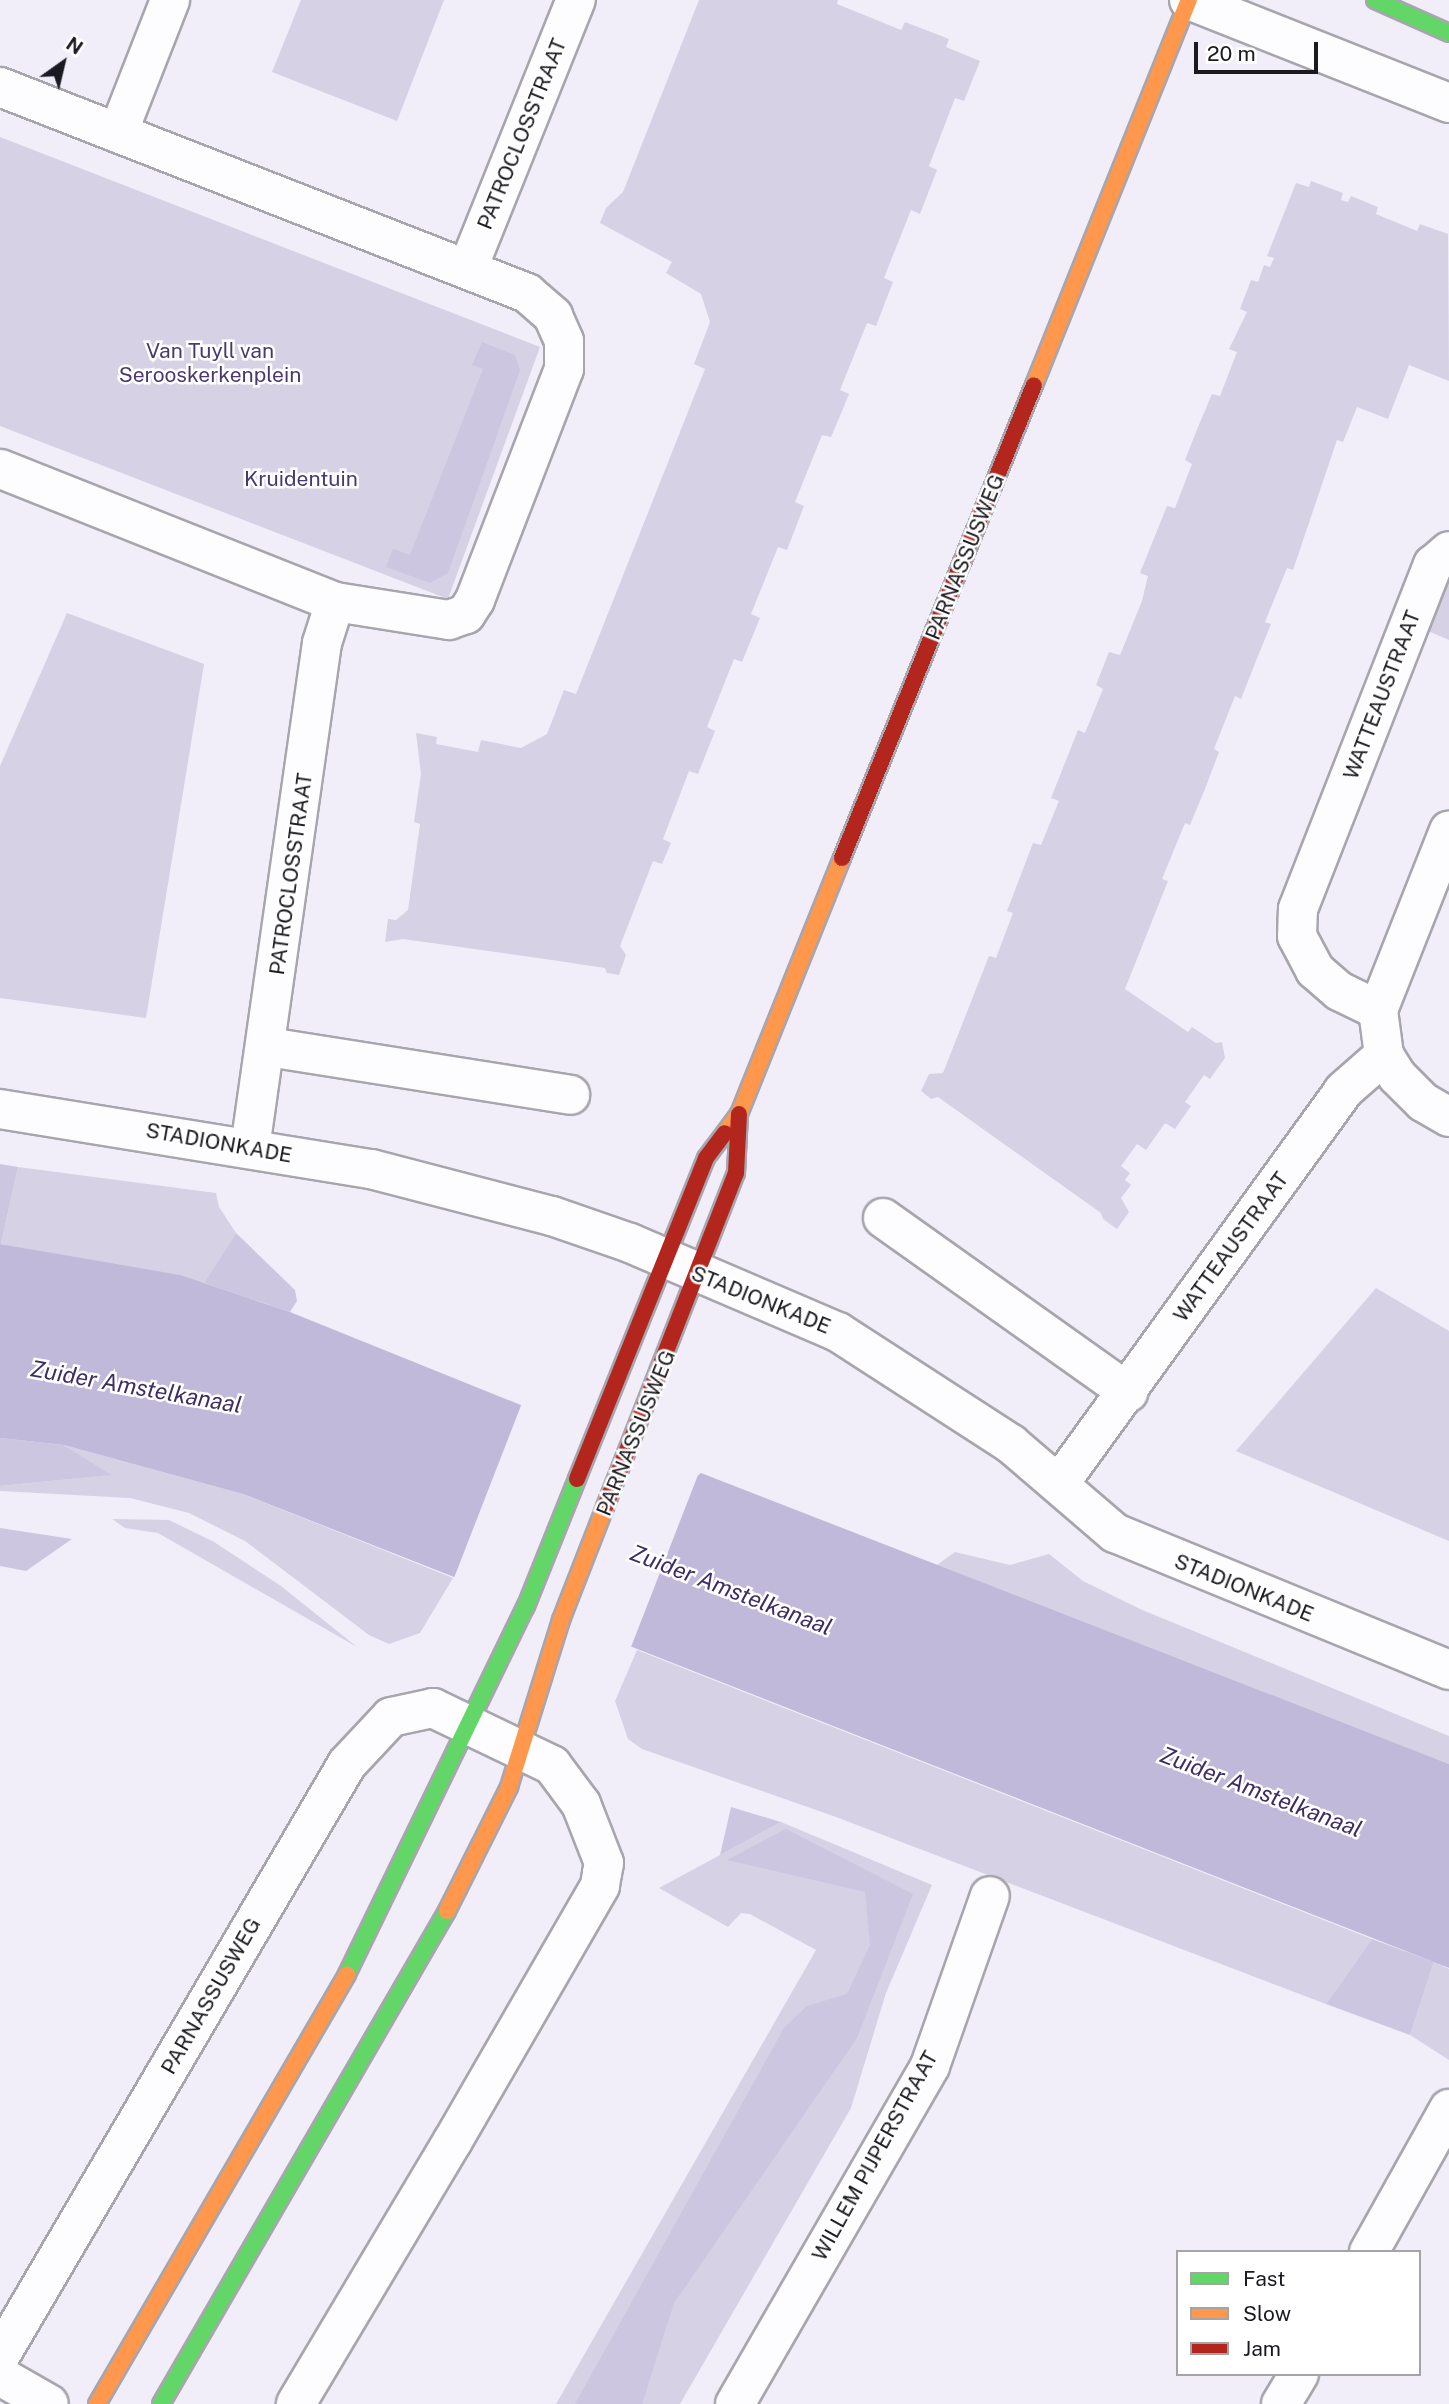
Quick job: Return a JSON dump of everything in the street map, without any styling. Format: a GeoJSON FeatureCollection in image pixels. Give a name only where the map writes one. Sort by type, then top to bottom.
{"type":"FeatureCollection","features":[{"type":"Feature","properties":{"kind":"main road","name":"PARNASSUSWEG"},"geometry":{"type":"LineString","coordinates":[[161,2404],[444,1918],[509,1787],[536,1757],[561,1620],[631,1447],[680,1267],[706,1158],[739,1114],[1189,0]]}},
{"type":"Feature","properties":{"kind":"main road"},"geometry":{"type":"LineString","coordinates":[[1375,0],[1449,33]]}},
{"type":"Feature","properties":{"kind":"main road","name":"PARNASSUSWEG"},"geometry":{"type":"LineString","coordinates":[[96,2404],[305,2051],[383,1907],[526,1606],[596,1433],[680,1267],[736,1172],[739,1114]]}},
{"type":"Feature","properties":{"kind":"street"},"geometry":{"type":"LineString","coordinates":[[117,133],[170,0]]}},
{"type":"Feature","properties":{"kind":"street","name":"PATROCLOSSTRAAT"},"geometry":{"type":"LineString","coordinates":[[468,268],[576,0]]}},
{"type":"Feature","properties":{"kind":"street"},"geometry":{"type":"LineString","coordinates":[[1189,0],[1449,103]]}},
{"type":"Feature","properties":{"kind":"street"},"geometry":{"type":"LineString","coordinates":[[0,87],[527,293],[553,316],[564,341],[565,369],[475,600],[466,614],[449,620],[335,602],[0,469]]}},
{"type":"Feature","properties":{"kind":"street","name":"WATTEAUSTRAAT"},"geometry":{"type":"LineString","coordinates":[[1378,1010],[1339,991],[1315,970],[1297,936],[1298,909],[1433,565],[1449,551]]}},
{"type":"Feature","properties":{"kind":"street","name":"PATROCLOSSTRAAT"},"geometry":{"type":"LineString","coordinates":[[250,1147],[268,1047],[322,643],[335,602]]}},
{"type":"Feature","properties":{"kind":"street"},"geometry":{"type":"LineString","coordinates":[[1449,831],[1378,1010],[1384,1055],[1397,1076],[1423,1102],[1449,1117]]}},
{"type":"Feature","properties":{"kind":"street"},"geometry":{"type":"LineString","coordinates":[[268,1047],[570,1095]]}},
{"type":"Feature","properties":{"kind":"street","name":"WATTEAUSTRAAT"},"geometry":{"type":"LineString","coordinates":[[1059,1483],[1128,1392],[1343,1091],[1384,1055]]}},
{"type":"Feature","properties":{"kind":"street","name":"STADIONKADE"},"geometry":{"type":"LineString","coordinates":[[0,1110],[250,1147],[371,1169],[484,1197],[630,1243],[680,1267],[838,1332],[1011,1444],[1115,1533],[1159,1554],[1449,1670]]}},
{"type":"Feature","properties":{"kind":"street"},"geometry":{"type":"LineString","coordinates":[[883,1218],[1128,1392]]}},
{"type":"Feature","properties":{"kind":"street","name":"PARNASSUSWEG"},"geometry":{"type":"LineString","coordinates":[[0,2356],[347,1764],[391,1717],[433,1708],[536,1757],[581,1804],[604,1863],[600,1886],[296,2404]]}},
{"type":"Feature","properties":{"kind":"street","name":"WILLEM PIJPERSTRAAT"},"geometry":{"type":"LineString","coordinates":[[735,2404],[930,2066],[990,1896]]}},
{"type":"Feature","properties":{"kind":"street"},"geometry":{"type":"LineString","coordinates":[[1370,2250],[1449,2109]]}},
{"type":"Feature","properties":{"kind":"street"},"geometry":{"type":"LineString","coordinates":[[0,2376],[49,2404]]}},
{"type":"Feature","properties":{"kind":"street"},"geometry":{"type":"LineString","coordinates":[[1282,2404],[1298,2376]]}},
{"type":"Feature","properties":{"kind":"green space"},"geometry":{"type":"Polygon","coordinates":[[[301,0],[444,0],[397,121],[272,72],[301,0]]]}},
{"type":"Feature","properties":{"kind":"green space"},"geometry":{"type":"Polygon","coordinates":[[[699,0],[838,0],[837,4],[901,30],[905,22],[949,39],[946,47],[980,61],[964,101],[955,98],[929,166],[937,170],[920,214],[911,210],[884,278],[893,282],[876,326],[867,323],[840,390],[849,394],[831,437],[822,435],[795,502],[804,506],[787,550],[778,547],[751,614],[760,618],[742,662],[734,659],[707,727],[715,731],[698,774],[689,771],[663,839],[671,843],[662,864],[653,861],[620,946],[626,955],[619,975],[607,973],[605,968],[552,960],[403,939],[385,942],[388,919],[396,920],[408,910],[420,824],[414,822],[421,774],[416,733],[437,737],[436,744],[478,752],[481,740],[521,748],[547,734],[564,690],[576,694],[705,369],[694,364],[710,322],[701,294],[666,273],[672,262],[600,223],[606,208],[623,192],[699,0]]]}},
{"type":"Feature","properties":{"kind":"green space","name":"Van Tuyll van Serooskerkenplein"},"geometry":{"type":"Polygon","coordinates":[[[0,137],[540,347],[448,599],[0,426],[0,137]]]}},
{"type":"Feature","properties":{"kind":"green space"},"geometry":{"type":"Polygon","coordinates":[[[1311,181],[1343,193],[1341,200],[1348,202],[1351,196],[1378,207],[1376,214],[1417,231],[1420,224],[1448,234],[1449,381],[1409,365],[1388,419],[1357,407],[1343,442],[1337,440],[1293,570],[1287,568],[1265,622],[1271,624],[1241,699],[1235,696],[1214,749],[1219,752],[1205,789],[1190,825],[1185,823],[1162,879],[1168,881],[1125,989],[1188,1032],[1192,1027],[1216,1043],[1222,1042],[1225,1058],[1210,1079],[1204,1075],[1185,1102],[1191,1106],[1175,1129],[1165,1123],[1146,1150],[1137,1144],[1121,1166],[1130,1173],[1125,1180],[1131,1185],[1121,1198],[1129,1212],[1117,1229],[1103,1219],[1101,1213],[938,1097],[931,1099],[921,1091],[929,1074],[943,1073],[989,956],[996,958],[1013,913],[1007,911],[1033,843],[1041,845],[1059,801],[1051,798],[1078,730],[1085,733],[1103,689],[1096,685],[1109,652],[1120,655],[1142,601],[1148,576],[1140,573],[1167,506],[1175,508],[1192,464],[1185,460],[1198,427],[1212,394],[1220,396],[1237,352],[1229,349],[1247,312],[1240,309],[1251,280],[1258,282],[1264,265],[1270,267],[1274,258],[1267,256],[1296,183],[1309,187],[1311,181]]]}},
{"type":"Feature","properties":{"kind":"green space"},"geometry":{"type":"Polygon","coordinates":[[[1449,580],[1449,640],[1428,631],[1449,580]]]}},
{"type":"Feature","properties":{"kind":"green space"},"geometry":{"type":"Polygon","coordinates":[[[67,613],[204,664],[146,1018],[0,998],[0,766],[67,613]]]}},
{"type":"Feature","properties":{"kind":"green space"},"geometry":{"type":"Polygon","coordinates":[[[18,1167],[216,1193],[219,1207],[236,1233],[204,1283],[1,1244],[18,1167]]]}},
{"type":"Feature","properties":{"kind":"green space"},"geometry":{"type":"Polygon","coordinates":[[[1376,1288],[1449,1331],[1449,1541],[1236,1451],[1376,1288]]]}},
{"type":"Feature","properties":{"kind":"green space"},"geometry":{"type":"Polygon","coordinates":[[[64,1445],[243,1494],[453,1578],[420,1633],[389,1644],[369,1635],[245,1541],[189,1513],[130,1498],[0,1491],[0,1486],[109,1475],[64,1445]]]}},
{"type":"Feature","properties":{"kind":"green space"},"geometry":{"type":"Polygon","coordinates":[[[112,1519],[169,1520],[214,1542],[281,1586],[357,1647],[158,1533],[125,1528],[112,1519]]]}},
{"type":"Feature","properties":{"kind":"green space"},"geometry":{"type":"Polygon","coordinates":[[[955,1552],[1010,1565],[1049,1554],[1083,1581],[1140,1609],[1449,1736],[1449,1764],[934,1567],[955,1552]]]}},
{"type":"Feature","properties":{"kind":"green space"},"geometry":{"type":"Polygon","coordinates":[[[637,1650],[1372,1939],[1326,2004],[836,1817],[642,1749],[628,1739],[615,1701],[637,1650]]]}},
{"type":"Feature","properties":{"kind":"green space"},"geometry":{"type":"Polygon","coordinates":[[[781,1822],[932,1885],[886,1993],[851,2108],[680,2404],[556,2404],[816,1950],[750,1914],[741,1913],[728,1927],[659,1888],[781,1822]]]}},
{"type":"Feature","properties":{"kind":"green space"},"geometry":{"type":"Polygon","coordinates":[[[1434,1962],[1449,1969],[1449,2060],[1410,2035],[1434,1962]]]}},
{"type":"Feature","properties":{"kind":"shaded area"},"geometry":{"type":"Polygon","coordinates":[[[482,342],[515,355],[520,370],[448,573],[430,583],[386,567],[393,549],[410,555],[483,369],[472,365],[482,342]]]}},
{"type":"Feature","properties":{"kind":"shaded area"},"geometry":{"type":"Polygon","coordinates":[[[0,1164],[18,1167],[1,1244],[0,1244],[0,1164]]]}},
{"type":"Feature","properties":{"kind":"shaded area"},"geometry":{"type":"Polygon","coordinates":[[[236,1233],[295,1290],[297,1301],[290,1312],[204,1283],[236,1233]]]}},
{"type":"Feature","properties":{"kind":"shaded area"},"geometry":{"type":"Polygon","coordinates":[[[0,1438],[64,1445],[111,1475],[0,1486],[0,1438]]]}},
{"type":"Feature","properties":{"kind":"shaded area"},"geometry":{"type":"Polygon","coordinates":[[[0,1528],[72,1539],[26,1571],[0,1566],[0,1528]]]}},
{"type":"Feature","properties":{"kind":"shaded area"},"geometry":{"type":"Polygon","coordinates":[[[731,1807],[781,1822],[720,1855],[731,1807]]]}},
{"type":"Feature","properties":{"kind":"shaded area"},"geometry":{"type":"Polygon","coordinates":[[[786,1829],[913,1894],[857,2038],[674,2303],[642,2404],[575,2404],[784,2028],[807,2006],[847,1994],[870,1945],[865,1892],[727,1860],[786,1829]]]}},
{"type":"Feature","properties":{"kind":"shaded area"},"geometry":{"type":"Polygon","coordinates":[[[1372,1939],[1434,1962],[1410,2035],[1326,2004],[1372,1939]]]}},
{"type":"Feature","properties":{"kind":"water","name":"Zuider Amstelkanaal"},"geometry":{"type":"Polygon","coordinates":[[[0,1244],[180,1275],[290,1312],[697,1476],[701,1473],[1449,1764],[1449,1968],[243,1494],[64,1445],[0,1438],[0,1244]],[[516,1449],[513,1460],[668,1521],[673,1511],[516,1449]],[[485,1529],[481,1540],[636,1601],[640,1591],[485,1529]]]}},
{"type":"Feature","properties":{"kind":"pier"},"geometry":{"type":"Polygon","coordinates":[[[522,1403],[698,1475],[631,1647],[454,1578],[522,1403]],[[517,1453],[515,1457],[670,1516],[669,1513],[517,1453]],[[485,1533],[484,1537],[638,1596],[638,1594],[485,1533]]]}},
{"type":"Feature","properties":{"kind":"traffic: fast"},"geometry":{"type":"LineString","coordinates":[[1375,0],[1449,33]]}},
{"type":"Feature","properties":{"kind":"traffic: fast"},"geometry":{"type":"LineString","coordinates":[[347,1974],[526,1606],[577,1479]]}},
{"type":"Feature","properties":{"kind":"traffic: fast"},"geometry":{"type":"LineString","coordinates":[[161,2404],[447,1911]]}},
{"type":"Feature","properties":{"kind":"traffic: slow"},"geometry":{"type":"LineString","coordinates":[[1034,385],[1189,0]]}},
{"type":"Feature","properties":{"kind":"traffic: slow"},"geometry":{"type":"LineString","coordinates":[[725,1133],[739,1114],[842,858]]}},
{"type":"Feature","properties":{"kind":"traffic: slow"},"geometry":{"type":"LineString","coordinates":[[447,1911],[509,1787],[561,1620],[605,1507]]}},
{"type":"Feature","properties":{"kind":"traffic: slow"},"geometry":{"type":"LineString","coordinates":[[97,2404],[347,1974]]}},
{"type":"Feature","properties":{"kind":"traffic: jam"},"geometry":{"type":"LineString","coordinates":[[842,858],[1034,385]]}},
{"type":"Feature","properties":{"kind":"traffic: jam"},"geometry":{"type":"LineString","coordinates":[[605,1507],[736,1173],[739,1114]]}},
{"type":"Feature","properties":{"kind":"traffic: jam"},"geometry":{"type":"LineString","coordinates":[[577,1479],[706,1158],[725,1133]]}},
{"type":"Feature","properties":{"kind":"park label","name":"Kruidentuin"},"geometry":{"type":"Point","coordinates":[301,479]}}]}
